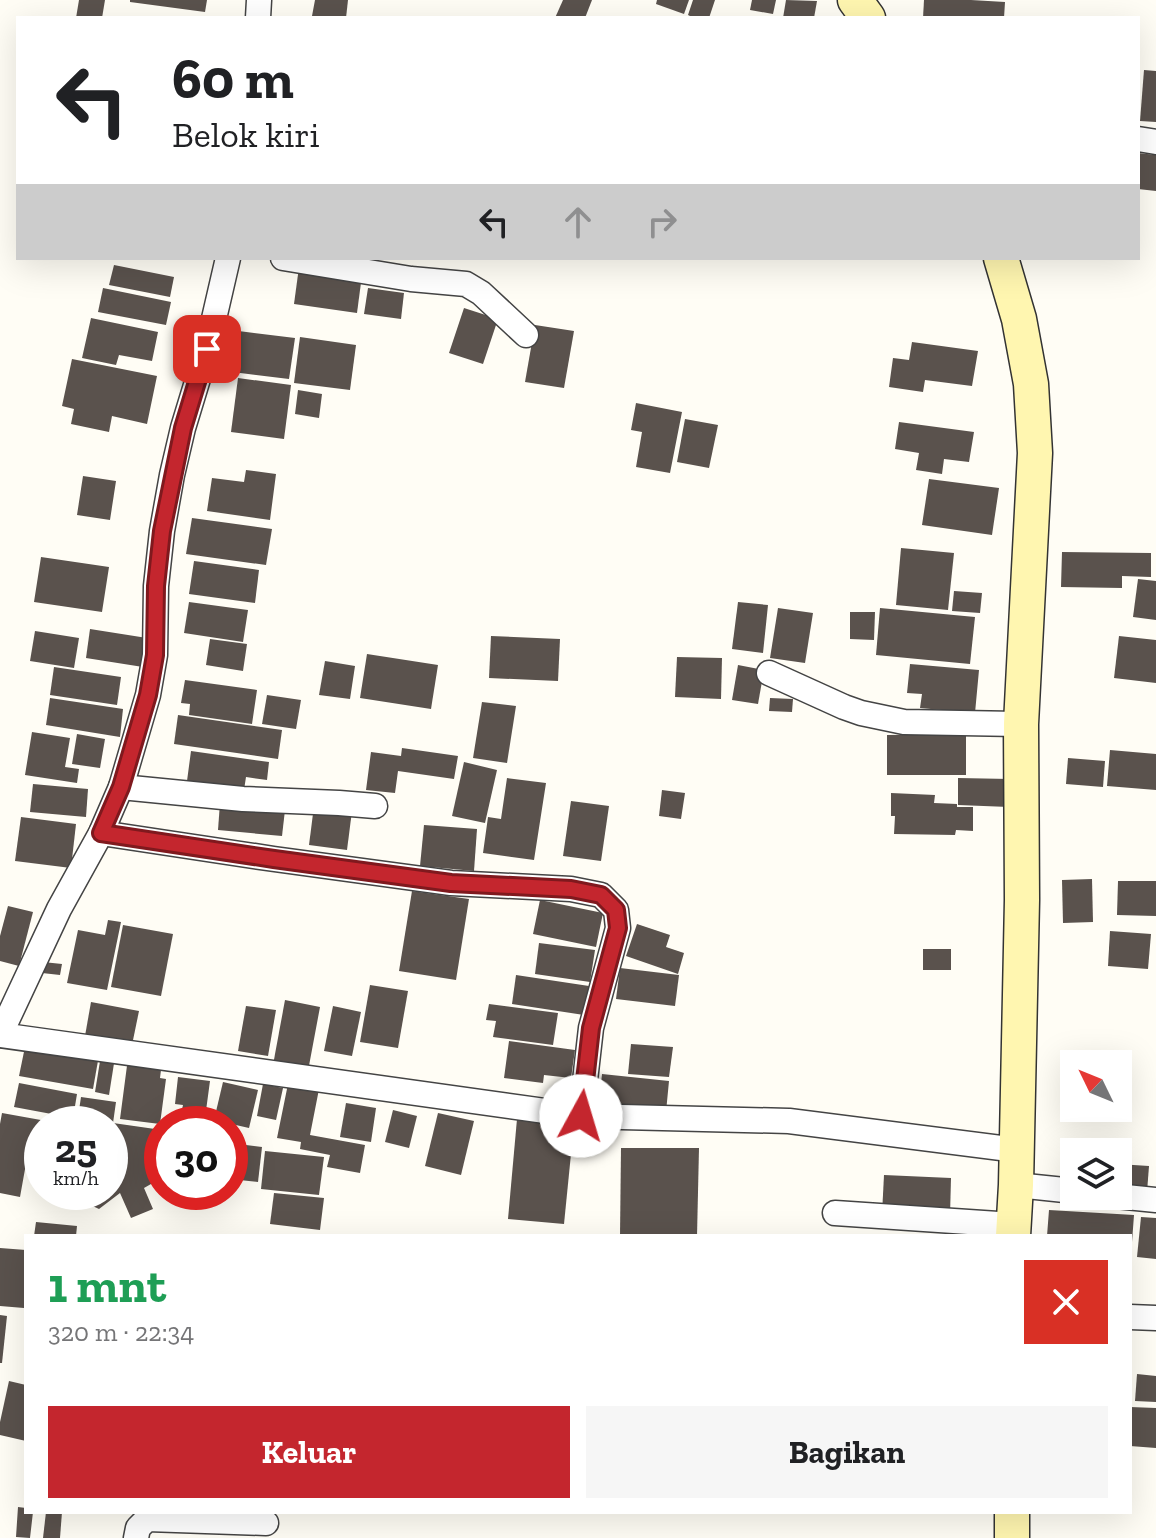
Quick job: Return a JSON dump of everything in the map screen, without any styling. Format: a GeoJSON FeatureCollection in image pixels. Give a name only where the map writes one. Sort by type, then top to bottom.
{"type":"FeatureCollection","features":[{"type":"Feature","properties":{"kind":"street"},"geometry":{"type":"LineString","coordinates":[[228,260],[172,475],[156,586],[155,655],[148,695],[121,787],[0,1035],[581,1116],[789,1121],[1017,1150]]}},
{"type":"Feature","properties":{"kind":"street"},"geometry":{"type":"LineString","coordinates":[[295,260],[411,279],[466,284],[481,293],[526,335]]}},
{"type":"Feature","properties":{"kind":"street"},"geometry":{"type":"LineString","coordinates":[[835,1213],[1013,1230],[1022,900],[1021,724],[1035,453],[1031,384],[1019,319],[1002,260]]}},
{"type":"Feature","properties":{"kind":"street"},"geometry":{"type":"LineString","coordinates":[[769,673],[844,707],[904,722],[1021,724]]}},
{"type":"Feature","properties":{"kind":"street"},"geometry":{"type":"LineString","coordinates":[[121,787],[243,799],[375,806]]}},
{"type":"Feature","properties":{"kind":"street"},"geometry":{"type":"LineString","coordinates":[[101,833],[451,883],[571,889],[601,895],[616,910],[618,928],[591,1028],[581,1116]]}},
{"type":"Feature","properties":{"kind":"street"},"geometry":{"type":"LineString","coordinates":[[1016,1185],[1060,1190]]}},
{"type":"Feature","properties":{"kind":"street"},"geometry":{"type":"LineString","coordinates":[[1132,1198],[1156,1200]]}},
{"type":"Feature","properties":{"kind":"street"},"geometry":{"type":"LineString","coordinates":[[1132,1317],[1156,1318]]}},
{"type":"Feature","properties":{"kind":"street"},"geometry":{"type":"LineString","coordinates":[[1012,1514],[1012,1538]]}},
{"type":"Feature","properties":{"kind":"street"},"geometry":{"type":"LineString","coordinates":[[136,1538],[138,1528],[147,1519],[266,1523]]}},
{"type":"Feature","properties":{"kind":"building"},"geometry":{"type":"Polygon","coordinates":[[[79,0],[105,0],[102,16],[76,16],[79,0]]]}},
{"type":"Feature","properties":{"kind":"building"},"geometry":{"type":"Polygon","coordinates":[[[130,0],[207,0],[205,12],[130,0]]]}},
{"type":"Feature","properties":{"kind":"building"},"geometry":{"type":"Polygon","coordinates":[[[315,0],[348,0],[346,16],[312,16],[315,0]]]}},
{"type":"Feature","properties":{"kind":"building"},"geometry":{"type":"Polygon","coordinates":[[[563,0],[592,0],[586,16],[556,16],[563,0]]]}},
{"type":"Feature","properties":{"kind":"building"},"geometry":{"type":"Polygon","coordinates":[[[657,0],[689,0],[684,14],[656,4],[657,0]]]}},
{"type":"Feature","properties":{"kind":"building"},"geometry":{"type":"Polygon","coordinates":[[[693,0],[715,0],[710,16],[688,15],[693,0]]]}},
{"type":"Feature","properties":{"kind":"building"},"geometry":{"type":"Polygon","coordinates":[[[752,0],[776,0],[773,14],[750,10],[752,0]]]}},
{"type":"Feature","properties":{"kind":"building"},"geometry":{"type":"Polygon","coordinates":[[[786,0],[817,1],[814,16],[783,16],[786,0]]]}},
{"type":"Feature","properties":{"kind":"building"},"geometry":{"type":"Polygon","coordinates":[[[924,0],[1005,2],[1004,16],[923,16],[924,0]]]}},
{"type":"Feature","properties":{"kind":"building"},"geometry":{"type":"Polygon","coordinates":[[[1144,70],[1156,71],[1156,122],[1140,121],[1144,70]]]}},
{"type":"Feature","properties":{"kind":"building"},"geometry":{"type":"Polygon","coordinates":[[[1140,153],[1156,155],[1156,191],[1140,189],[1140,153]]]}},
{"type":"Feature","properties":{"kind":"building"},"geometry":{"type":"Polygon","coordinates":[[[114,265],[174,277],[170,297],[109,285],[114,265]]]}},
{"type":"Feature","properties":{"kind":"building"},"geometry":{"type":"Polygon","coordinates":[[[299,267],[362,275],[357,313],[294,304],[299,267]]]}},
{"type":"Feature","properties":{"kind":"building"},"geometry":{"type":"Polygon","coordinates":[[[103,288],[171,302],[166,325],[98,312],[103,288]]]}},
{"type":"Feature","properties":{"kind":"building"},"geometry":{"type":"Polygon","coordinates":[[[368,288],[404,293],[401,319],[364,314],[368,288]]]}},
{"type":"Feature","properties":{"kind":"building"},"geometry":{"type":"Polygon","coordinates":[[[464,308],[498,319],[483,364],[449,353],[464,308]]]}},
{"type":"Feature","properties":{"kind":"building"},"geometry":{"type":"Polygon","coordinates":[[[91,318],[158,332],[152,361],[119,355],[116,365],[82,358],[91,318]]]}},
{"type":"Feature","properties":{"kind":"building"},"geometry":{"type":"Polygon","coordinates":[[[535,325],[574,331],[564,388],[525,382],[535,325]]]}},
{"type":"Feature","properties":{"kind":"building"},"geometry":{"type":"Polygon","coordinates":[[[223,329],[295,338],[289,379],[217,370],[223,329]]]}},
{"type":"Feature","properties":{"kind":"building"},"geometry":{"type":"Polygon","coordinates":[[[300,337],[356,345],[350,390],[294,383],[300,337]]]}},
{"type":"Feature","properties":{"kind":"building"},"geometry":{"type":"Polygon","coordinates":[[[912,342],[978,351],[972,386],[925,380],[923,392],[889,387],[893,358],[909,360],[912,342]]]}},
{"type":"Feature","properties":{"kind":"building"},"geometry":{"type":"Polygon","coordinates":[[[72,359],[157,376],[147,424],[112,416],[109,432],[71,424],[74,409],[62,406],[72,359]]]}},
{"type":"Feature","properties":{"kind":"building"},"geometry":{"type":"Polygon","coordinates":[[[238,378],[291,385],[284,439],[231,432],[238,378]]]}},
{"type":"Feature","properties":{"kind":"building"},"geometry":{"type":"Polygon","coordinates":[[[298,390],[322,394],[319,418],[295,414],[298,390]]]}},
{"type":"Feature","properties":{"kind":"building"},"geometry":{"type":"Polygon","coordinates":[[[636,403],[682,412],[670,473],[636,467],[642,432],[631,430],[636,403]]]}},
{"type":"Feature","properties":{"kind":"building"},"geometry":{"type":"Polygon","coordinates":[[[685,419],[718,425],[709,468],[677,462],[685,419]]]}},
{"type":"Feature","properties":{"kind":"building"},"geometry":{"type":"Polygon","coordinates":[[[899,422],[974,432],[969,462],[944,459],[942,474],[916,470],[919,453],[895,449],[899,422]]]}},
{"type":"Feature","properties":{"kind":"building"},"geometry":{"type":"Polygon","coordinates":[[[246,470],[276,474],[270,520],[207,511],[212,478],[244,482],[246,470]]]}},
{"type":"Feature","properties":{"kind":"building"},"geometry":{"type":"Polygon","coordinates":[[[83,476],[116,481],[110,520],[77,515],[83,476]]]}},
{"type":"Feature","properties":{"kind":"building"},"geometry":{"type":"Polygon","coordinates":[[[929,479],[999,488],[992,535],[922,525],[929,479]]]}},
{"type":"Feature","properties":{"kind":"building"},"geometry":{"type":"Polygon","coordinates":[[[192,518],[272,529],[266,565],[186,554],[192,518]]]}},
{"type":"Feature","properties":{"kind":"building"},"geometry":{"type":"Polygon","coordinates":[[[901,548],[954,553],[948,610],[896,605],[901,548]]]}},
{"type":"Feature","properties":{"kind":"building"},"geometry":{"type":"Polygon","coordinates":[[[1062,552],[1151,553],[1151,577],[1122,576],[1122,588],[1061,587],[1062,552]]]}},
{"type":"Feature","properties":{"kind":"building"},"geometry":{"type":"Polygon","coordinates":[[[41,557],[109,567],[102,612],[34,602],[41,557]]]}},
{"type":"Feature","properties":{"kind":"building"},"geometry":{"type":"Polygon","coordinates":[[[194,561],[259,570],[255,603],[189,594],[194,561]]]}},
{"type":"Feature","properties":{"kind":"building"},"geometry":{"type":"Polygon","coordinates":[[[1138,579],[1156,581],[1156,620],[1133,617],[1138,579]]]}},
{"type":"Feature","properties":{"kind":"building"},"geometry":{"type":"Polygon","coordinates":[[[954,591],[982,593],[980,613],[952,611],[954,591]]]}},
{"type":"Feature","properties":{"kind":"building"},"geometry":{"type":"Polygon","coordinates":[[[189,602],[248,610],[243,642],[184,633],[189,602]]]}},
{"type":"Feature","properties":{"kind":"building"},"geometry":{"type":"Polygon","coordinates":[[[738,602],[768,605],[763,653],[732,649],[738,602]]]}},
{"type":"Feature","properties":{"kind":"building"},"geometry":{"type":"Polygon","coordinates":[[[778,608],[813,613],[805,663],[770,658],[778,608]]]}},
{"type":"Feature","properties":{"kind":"building"},"geometry":{"type":"Polygon","coordinates":[[[880,608],[975,617],[970,664],[876,655],[880,608]]]}},
{"type":"Feature","properties":{"kind":"building"},"geometry":{"type":"Polygon","coordinates":[[[850,612],[875,612],[874,640],[850,639],[850,612]]]}},
{"type":"Feature","properties":{"kind":"building"},"geometry":{"type":"Polygon","coordinates":[[[90,629],[147,638],[143,667],[86,658],[90,629]]]}},
{"type":"Feature","properties":{"kind":"building"},"geometry":{"type":"Polygon","coordinates":[[[35,631],[79,638],[74,668],[30,661],[35,631]]]}},
{"type":"Feature","properties":{"kind":"building"},"geometry":{"type":"Polygon","coordinates":[[[491,636],[560,639],[558,681],[489,678],[491,636]]]}},
{"type":"Feature","properties":{"kind":"building"},"geometry":{"type":"Polygon","coordinates":[[[1119,636],[1156,640],[1156,683],[1114,678],[1119,636]]]}},
{"type":"Feature","properties":{"kind":"building"},"geometry":{"type":"Polygon","coordinates":[[[210,639],[247,644],[243,671],[206,665],[210,639]]]}},
{"type":"Feature","properties":{"kind":"building"},"geometry":{"type":"Polygon","coordinates":[[[367,654],[438,665],[431,709],[360,698],[367,654]]]}},
{"type":"Feature","properties":{"kind":"building"},"geometry":{"type":"Polygon","coordinates":[[[677,657],[722,658],[721,699],[675,697],[677,657]]]}},
{"type":"Feature","properties":{"kind":"building"},"geometry":{"type":"Polygon","coordinates":[[[325,661],[355,666],[350,699],[319,695],[325,661]]]}},
{"type":"Feature","properties":{"kind":"building"},"geometry":{"type":"Polygon","coordinates":[[[910,664],[979,670],[975,713],[920,708],[922,694],[907,693],[910,664]]]}},
{"type":"Feature","properties":{"kind":"building"},"geometry":{"type":"Polygon","coordinates":[[[738,665],[764,670],[758,704],[732,700],[738,665]]]}},
{"type":"Feature","properties":{"kind":"building"},"geometry":{"type":"Polygon","coordinates":[[[54,667],[121,677],[117,705],[50,695],[54,667]]]}},
{"type":"Feature","properties":{"kind":"building"},"geometry":{"type":"Polygon","coordinates":[[[185,680],[257,690],[252,724],[189,715],[190,704],[181,703],[185,680]]]}},
{"type":"Feature","properties":{"kind":"building"},"geometry":{"type":"Polygon","coordinates":[[[267,695],[301,700],[296,729],[262,724],[267,695]]]}},
{"type":"Feature","properties":{"kind":"building"},"geometry":{"type":"Polygon","coordinates":[[[50,698],[123,709],[120,737],[46,725],[50,698]]]}},
{"type":"Feature","properties":{"kind":"building"},"geometry":{"type":"Polygon","coordinates":[[[770,698],[793,699],[792,712],[769,711],[770,698]]]}},
{"type":"Feature","properties":{"kind":"building"},"geometry":{"type":"Polygon","coordinates":[[[482,702],[516,706],[507,763],[473,758],[482,702]]]}},
{"type":"Feature","properties":{"kind":"building"},"geometry":{"type":"Polygon","coordinates":[[[178,715],[282,730],[278,759],[174,744],[178,715]]]}},
{"type":"Feature","properties":{"kind":"building"},"geometry":{"type":"Polygon","coordinates":[[[32,732],[70,738],[65,767],[79,769],[77,783],[25,775],[32,732]]]}},
{"type":"Feature","properties":{"kind":"building"},"geometry":{"type":"Polygon","coordinates":[[[77,734],[105,739],[100,768],[72,764],[77,734]]]}},
{"type":"Feature","properties":{"kind":"building"},"geometry":{"type":"Polygon","coordinates":[[[966,734],[966,775],[887,775],[887,735],[966,734]]]}},
{"type":"Feature","properties":{"kind":"building"},"geometry":{"type":"Polygon","coordinates":[[[402,748],[458,756],[454,779],[398,771],[395,793],[366,790],[371,752],[401,756],[402,748]]]}},
{"type":"Feature","properties":{"kind":"building"},"geometry":{"type":"Polygon","coordinates":[[[1110,750],[1156,754],[1156,790],[1107,786],[1110,750]]]}},
{"type":"Feature","properties":{"kind":"building"},"geometry":{"type":"Polygon","coordinates":[[[191,751],[269,762],[267,780],[246,777],[244,790],[187,781],[191,751]]]}},
{"type":"Feature","properties":{"kind":"building"},"geometry":{"type":"Polygon","coordinates":[[[1068,758],[1105,761],[1103,787],[1066,784],[1068,758]]]}},
{"type":"Feature","properties":{"kind":"building"},"geometry":{"type":"Polygon","coordinates":[[[464,762],[497,770],[485,823],[452,816],[464,762]]]}},
{"type":"Feature","properties":{"kind":"building"},"geometry":{"type":"Polygon","coordinates":[[[507,778],[546,783],[534,860],[483,853],[488,817],[501,819],[507,778]]]}},
{"type":"Feature","properties":{"kind":"building"},"geometry":{"type":"Polygon","coordinates":[[[958,778],[1010,779],[1009,807],[958,805],[958,778]]]}},
{"type":"Feature","properties":{"kind":"building"},"geometry":{"type":"Polygon","coordinates":[[[33,784],[88,789],[86,817],[30,812],[33,784]]]}},
{"type":"Feature","properties":{"kind":"building"},"geometry":{"type":"Polygon","coordinates":[[[662,790],[685,793],[681,819],[659,816],[662,790]]]}},
{"type":"Feature","properties":{"kind":"building"},"geometry":{"type":"Polygon","coordinates":[[[891,793],[935,795],[934,803],[973,807],[973,831],[956,830],[955,835],[894,834],[891,793]]]}},
{"type":"Feature","properties":{"kind":"building"},"geometry":{"type":"Polygon","coordinates":[[[571,801],[609,806],[601,861],[563,856],[571,801]]]}},
{"type":"Feature","properties":{"kind":"building"},"geometry":{"type":"Polygon","coordinates":[[[220,803],[285,810],[282,836],[218,830],[220,803]]]}},
{"type":"Feature","properties":{"kind":"building"},"geometry":{"type":"Polygon","coordinates":[[[314,806],[352,811],[347,850],[309,845],[314,806]]]}},
{"type":"Feature","properties":{"kind":"building"},"geometry":{"type":"Polygon","coordinates":[[[21,817],[76,824],[71,868],[15,861],[21,817]]]}},
{"type":"Feature","properties":{"kind":"building"},"geometry":{"type":"Polygon","coordinates":[[[424,825],[477,829],[474,871],[420,866],[424,825]]]}},
{"type":"Feature","properties":{"kind":"building"},"geometry":{"type":"Polygon","coordinates":[[[1092,879],[1093,922],[1063,923],[1062,880],[1092,879]]]}},
{"type":"Feature","properties":{"kind":"building"},"geometry":{"type":"Polygon","coordinates":[[[1118,881],[1156,881],[1156,916],[1117,915],[1118,881]]]}},
{"type":"Feature","properties":{"kind":"building"},"geometry":{"type":"Polygon","coordinates":[[[412,891],[469,899],[456,980],[399,971],[412,891]]]}},
{"type":"Feature","properties":{"kind":"building"},"geometry":{"type":"Polygon","coordinates":[[[540,900],[603,913],[596,947],[533,934],[540,900]]]}},
{"type":"Feature","properties":{"kind":"building"},"geometry":{"type":"Polygon","coordinates":[[[8,906],[33,912],[19,966],[0,961],[0,936],[8,906]]]}},
{"type":"Feature","properties":{"kind":"building"},"geometry":{"type":"Polygon","coordinates":[[[108,920],[121,922],[107,990],[67,983],[78,930],[105,935],[108,920]]]}},
{"type":"Feature","properties":{"kind":"building"},"geometry":{"type":"Polygon","coordinates":[[[637,924],[670,935],[666,947],[684,953],[678,974],[626,956],[637,924]]]}},
{"type":"Feature","properties":{"kind":"building"},"geometry":{"type":"Polygon","coordinates":[[[123,925],[173,934],[161,996],[111,987],[123,925]]]}},
{"type":"Feature","properties":{"kind":"building"},"geometry":{"type":"Polygon","coordinates":[[[1110,931],[1151,934],[1148,969],[1108,966],[1110,931]]]}},
{"type":"Feature","properties":{"kind":"building"},"geometry":{"type":"Polygon","coordinates":[[[539,943],[595,950],[590,982],[535,974],[539,943]]]}},
{"type":"Feature","properties":{"kind":"building"},"geometry":{"type":"Polygon","coordinates":[[[923,949],[951,949],[951,970],[923,970],[923,949]]]}},
{"type":"Feature","properties":{"kind":"building"},"geometry":{"type":"Polygon","coordinates":[[[43,962],[62,964],[60,975],[42,973],[43,962]]]}},
{"type":"Feature","properties":{"kind":"building"},"geometry":{"type":"Polygon","coordinates":[[[620,968],[679,975],[675,1006],[616,999],[620,968]]]}},
{"type":"Feature","properties":{"kind":"building"},"geometry":{"type":"Polygon","coordinates":[[[516,975],[589,986],[584,1015],[512,1004],[516,975]]]}},
{"type":"Feature","properties":{"kind":"building"},"geometry":{"type":"Polygon","coordinates":[[[370,985],[408,991],[398,1048],[360,1042],[370,985]]]}},
{"type":"Feature","properties":{"kind":"building"},"geometry":{"type":"Polygon","coordinates":[[[285,1000],[320,1007],[308,1071],[273,1065],[285,1000]]]}},
{"type":"Feature","properties":{"kind":"building"},"geometry":{"type":"Polygon","coordinates":[[[91,1002],[139,1011],[132,1045],[85,1036],[91,1002]]]}},
{"type":"Feature","properties":{"kind":"building"},"geometry":{"type":"Polygon","coordinates":[[[489,1004],[558,1013],[553,1045],[493,1037],[496,1021],[486,1020],[489,1004]]]}},
{"type":"Feature","properties":{"kind":"building"},"geometry":{"type":"Polygon","coordinates":[[[246,1006],[276,1010],[268,1056],[238,1051],[246,1006]]]}},
{"type":"Feature","properties":{"kind":"building"},"geometry":{"type":"Polygon","coordinates":[[[333,1006],[361,1012],[352,1056],[324,1051],[333,1006]]]}},
{"type":"Feature","properties":{"kind":"building"},"geometry":{"type":"Polygon","coordinates":[[[509,1041],[575,1050],[571,1078],[544,1075],[543,1083],[504,1078],[509,1041]]]}},
{"type":"Feature","properties":{"kind":"building"},"geometry":{"type":"Polygon","coordinates":[[[26,1042],[99,1055],[93,1089],[19,1076],[26,1042]]]}},
{"type":"Feature","properties":{"kind":"building"},"geometry":{"type":"Polygon","coordinates":[[[631,1044],[673,1047],[669,1077],[628,1074],[631,1044]]]}},
{"type":"Feature","properties":{"kind":"building"},"geometry":{"type":"Polygon","coordinates":[[[101,1055],[115,1057],[109,1095],[95,1092],[101,1055]]]}},
{"type":"Feature","properties":{"kind":"building"},"geometry":{"type":"Polygon","coordinates":[[[128,1058],[162,1062],[160,1078],[166,1079],[162,1106],[144,1106],[144,1122],[128,1120],[128,1106],[122,1106],[128,1058]]]}},
{"type":"Feature","properties":{"kind":"building"},"geometry":{"type":"Polygon","coordinates":[[[602,1074],[669,1081],[666,1112],[602,1106],[602,1074]]]}},
{"type":"Feature","properties":{"kind":"building"},"geometry":{"type":"Polygon","coordinates":[[[178,1077],[210,1081],[207,1106],[175,1104],[178,1077]]]}},
{"type":"Feature","properties":{"kind":"building"},"geometry":{"type":"Polygon","coordinates":[[[289,1079],[320,1084],[310,1135],[365,1145],[360,1173],[327,1167],[330,1155],[300,1149],[301,1142],[277,1138],[289,1079]]]}},
{"type":"Feature","properties":{"kind":"building"},"geometry":{"type":"Polygon","coordinates":[[[223,1082],[258,1090],[249,1128],[248,1106],[217,1106],[223,1082]]]}},
{"type":"Feature","properties":{"kind":"building"},"geometry":{"type":"Polygon","coordinates":[[[19,1083],[77,1094],[75,1106],[14,1107],[19,1083]]]}},
{"type":"Feature","properties":{"kind":"building"},"geometry":{"type":"Polygon","coordinates":[[[263,1084],[283,1088],[276,1120],[257,1116],[263,1084]]]}},
{"type":"Feature","properties":{"kind":"building"},"geometry":{"type":"Polygon","coordinates":[[[81,1097],[116,1102],[115,1106],[80,1106],[81,1097]]]}},
{"type":"Feature","properties":{"kind":"building"},"geometry":{"type":"Polygon","coordinates":[[[346,1103],[376,1108],[371,1142],[340,1137],[346,1103]]]}},
{"type":"Feature","properties":{"kind":"building"},"geometry":{"type":"Polygon","coordinates":[[[393,1110],[417,1116],[409,1148],[385,1142],[393,1110]]]}},
{"type":"Feature","properties":{"kind":"building"},"geometry":{"type":"Polygon","coordinates":[[[2,1113],[24,1117],[24,1175],[20,1197],[0,1193],[2,1113]]]}},
{"type":"Feature","properties":{"kind":"building"},"geometry":{"type":"Polygon","coordinates":[[[438,1113],[474,1121],[461,1175],[425,1166],[438,1113]]]}},
{"type":"Feature","properties":{"kind":"building"},"geometry":{"type":"Polygon","coordinates":[[[517,1119],[574,1124],[564,1224],[508,1219],[517,1119]]]}},
{"type":"Feature","properties":{"kind":"building"},"geometry":{"type":"Polygon","coordinates":[[[128,1125],[144,1127],[144,1210],[151,1210],[131,1218],[127,1210],[128,1125]]]}},
{"type":"Feature","properties":{"kind":"building"},"geometry":{"type":"Polygon","coordinates":[[[248,1145],[262,1147],[258,1182],[248,1181],[248,1145]]]}},
{"type":"Feature","properties":{"kind":"building"},"geometry":{"type":"Polygon","coordinates":[[[621,1148],[699,1148],[697,1234],[620,1234],[621,1148]]]}},
{"type":"Feature","properties":{"kind":"building"},"geometry":{"type":"Polygon","coordinates":[[[265,1151],[324,1157],[319,1195],[261,1189],[265,1151]]]}},
{"type":"Feature","properties":{"kind":"building"},"geometry":{"type":"Polygon","coordinates":[[[1132,1165],[1149,1166],[1147,1192],[1132,1191],[1132,1165]]]}},
{"type":"Feature","properties":{"kind":"building"},"geometry":{"type":"Polygon","coordinates":[[[884,1175],[951,1178],[950,1216],[882,1214],[884,1175]]]}},
{"type":"Feature","properties":{"kind":"building"},"geometry":{"type":"Polygon","coordinates":[[[274,1193],[324,1198],[320,1230],[270,1224],[274,1193]]]}},
{"type":"Feature","properties":{"kind":"building"},"geometry":{"type":"Polygon","coordinates":[[[1049,1210],[1134,1215],[1132,1242],[1132,1234],[1047,1234],[1049,1210]]]}},
{"type":"Feature","properties":{"kind":"building"},"geometry":{"type":"Polygon","coordinates":[[[1141,1217],[1156,1218],[1156,1259],[1137,1257],[1141,1217]]]}},
{"type":"Feature","properties":{"kind":"building"},"geometry":{"type":"Polygon","coordinates":[[[36,1222],[77,1226],[76,1234],[34,1234],[36,1222]]]}},
{"type":"Feature","properties":{"kind":"building"},"geometry":{"type":"Polygon","coordinates":[[[0,1248],[24,1250],[24,1308],[0,1306],[0,1248]]]}},
{"type":"Feature","properties":{"kind":"building"},"geometry":{"type":"Polygon","coordinates":[[[0,1315],[7,1316],[2,1363],[0,1363],[0,1315]]]}},
{"type":"Feature","properties":{"kind":"building"},"geometry":{"type":"Polygon","coordinates":[[[1137,1374],[1156,1376],[1156,1402],[1135,1401],[1137,1374]]]}},
{"type":"Feature","properties":{"kind":"building"},"geometry":{"type":"Polygon","coordinates":[[[9,1381],[24,1385],[24,1441],[0,1435],[9,1381]]]}},
{"type":"Feature","properties":{"kind":"building"},"geometry":{"type":"Polygon","coordinates":[[[1132,1407],[1156,1408],[1156,1448],[1132,1446],[1132,1407]]]}},
{"type":"Feature","properties":{"kind":"building"},"geometry":{"type":"Polygon","coordinates":[[[18,1507],[24,1508],[24,1514],[33,1514],[30,1538],[16,1537],[18,1507]]]}},
{"type":"Feature","properties":{"kind":"building"},"geometry":{"type":"Polygon","coordinates":[[[46,1514],[62,1514],[60,1538],[43,1538],[46,1514]]]}},
{"type":"Feature","properties":{"kind":"route"},"geometry":{"type":"LineString","coordinates":[[207,349],[183,428],[162,531],[156,586],[155,655],[148,695],[121,787],[101,833],[451,883],[571,889],[601,895],[616,910],[618,928],[591,1028],[581,1116]]}}]}
